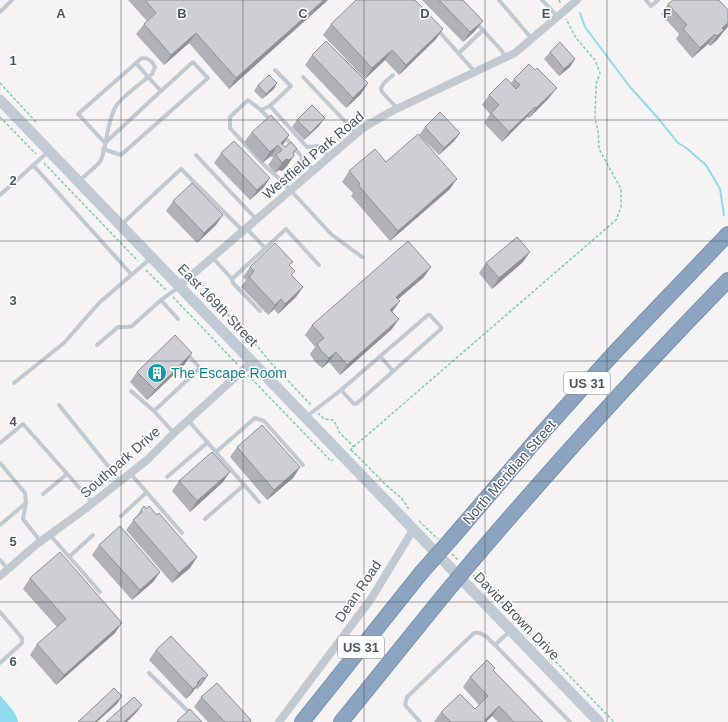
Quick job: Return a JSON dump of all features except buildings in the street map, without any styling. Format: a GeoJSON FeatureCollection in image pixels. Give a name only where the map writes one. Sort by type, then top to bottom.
{"type":"FeatureCollection","features":[{"type":"Feature","properties":{"kind":"highway","name":"North Meridian Street"},"geometry":{"type":"LineString","coordinates":[[302,722],[446,543],[615,352],[728,234]]}},
{"type":"Feature","properties":{"kind":"highway","name":"US 31"},"geometry":{"type":"LineString","coordinates":[[341,722],[467,564],[626,386],[728,280]]}},
{"type":"Feature","properties":{"kind":"street","name":"Westfield Park Road"},"geometry":{"type":"LineString","coordinates":[[179,286],[246,230],[356,133],[397,108],[515,53],[577,0]]}},
{"type":"Feature","properties":{"kind":"street","name":"East 169th Street"},"geometry":{"type":"LineString","coordinates":[[0,100],[414,530]]}},
{"type":"Feature","properties":{"kind":"street","name":"Southpark Drive"},"geometry":{"type":"LineString","coordinates":[[0,576],[146,460],[252,362]]}},
{"type":"Feature","properties":{"kind":"street","name":"David Brown Drive"},"geometry":{"type":"LineString","coordinates":[[414,530],[599,722]]}},
{"type":"Feature","properties":{"kind":"street","name":"Dean Road"},"geometry":{"type":"LineString","coordinates":[[279,722],[371,599],[414,530]]}},
{"type":"Feature","properties":{"kind":"lane"},"geometry":{"type":"LineString","coordinates":[[0,12],[12,0]]}},
{"type":"Feature","properties":{"kind":"lane"},"geometry":{"type":"LineString","coordinates":[[499,0],[532,39]]}},
{"type":"Feature","properties":{"kind":"lane"},"geometry":{"type":"LineString","coordinates":[[542,0],[563,13]]}},
{"type":"Feature","properties":{"kind":"lane"},"geometry":{"type":"LineString","coordinates":[[646,0],[652,6],[658,0]]}},
{"type":"Feature","properties":{"kind":"lane"},"geometry":{"type":"LineString","coordinates":[[473,20],[502,51],[505,58]]}},
{"type":"Feature","properties":{"kind":"lane"},"geometry":{"type":"LineString","coordinates":[[434,26],[475,72]]}},
{"type":"Feature","properties":{"kind":"lane"},"geometry":{"type":"LineString","coordinates":[[459,53],[482,30]]}},
{"type":"Feature","properties":{"kind":"lane"},"geometry":{"type":"LineString","coordinates":[[78,182],[100,161],[105,143],[107,131],[117,105],[152,74],[156,67],[151,60],[142,58],[78,114],[105,143]]}},
{"type":"Feature","properties":{"kind":"lane"},"geometry":{"type":"LineString","coordinates":[[103,149],[121,155],[208,78],[193,62],[105,143]]}},
{"type":"Feature","properties":{"kind":"lane"},"geometry":{"type":"LineString","coordinates":[[136,63],[161,91]]}},
{"type":"Feature","properties":{"kind":"lane"},"geometry":{"type":"LineString","coordinates":[[261,110],[270,106],[291,86],[275,70]]}},
{"type":"Feature","properties":{"kind":"lane"},"geometry":{"type":"LineString","coordinates":[[393,75],[381,88],[382,92],[397,108]]}},
{"type":"Feature","properties":{"kind":"lane"},"geometry":{"type":"LineString","coordinates":[[302,77],[356,133]]}},
{"type":"Feature","properties":{"kind":"lane"},"geometry":{"type":"LineString","coordinates":[[274,125],[261,110],[248,100],[230,117],[230,128],[266,167],[282,181],[331,234],[362,256]]}},
{"type":"Feature","properties":{"kind":"lane"},"geometry":{"type":"LineString","coordinates":[[270,106],[307,147],[318,146],[329,157]]}},
{"type":"Feature","properties":{"kind":"lane"},"geometry":{"type":"LineString","coordinates":[[279,130],[314,170]]}},
{"type":"Feature","properties":{"kind":"lane"},"geometry":{"type":"LineString","coordinates":[[0,195],[49,151]]}},
{"type":"Feature","properties":{"kind":"lane"},"geometry":{"type":"LineString","coordinates":[[196,155],[257,220]]}},
{"type":"Feature","properties":{"kind":"lane"},"geometry":{"type":"LineString","coordinates":[[282,181],[303,158]]}},
{"type":"Feature","properties":{"kind":"lane"},"geometry":{"type":"LineString","coordinates":[[34,165],[131,274]]}},
{"type":"Feature","properties":{"kind":"lane"},"geometry":{"type":"LineString","coordinates":[[121,225],[181,169],[265,248]]}},
{"type":"Feature","properties":{"kind":"lane"},"geometry":{"type":"LineString","coordinates":[[232,278],[286,229],[319,265]]}},
{"type":"Feature","properties":{"kind":"lane"},"geometry":{"type":"LineString","coordinates":[[14,382],[64,343],[99,303],[151,257]]}},
{"type":"Feature","properties":{"kind":"lane"},"geometry":{"type":"LineString","coordinates":[[213,258],[232,278],[233,283],[260,311]]}},
{"type":"Feature","properties":{"kind":"lane"},"geometry":{"type":"LineString","coordinates":[[97,345],[118,327],[132,326],[179,286]]}},
{"type":"Feature","properties":{"kind":"lane"},"geometry":{"type":"LineString","coordinates":[[161,300],[178,319]]}},
{"type":"Feature","properties":{"kind":"lane"},"geometry":{"type":"LineString","coordinates":[[305,417],[341,390],[428,315],[430,315],[441,327],[441,329],[356,404],[354,404],[341,390]]}},
{"type":"Feature","properties":{"kind":"lane"},"geometry":{"type":"LineString","coordinates":[[154,411],[200,368],[181,348]]}},
{"type":"Feature","properties":{"kind":"lane"},"geometry":{"type":"LineString","coordinates":[[380,356],[393,371]]}},
{"type":"Feature","properties":{"kind":"lane"},"geometry":{"type":"LineString","coordinates":[[131,391],[154,411],[174,433]]}},
{"type":"Feature","properties":{"kind":"lane"},"geometry":{"type":"LineString","coordinates":[[59,405],[120,481]]}},
{"type":"Feature","properties":{"kind":"lane"},"geometry":{"type":"LineString","coordinates":[[216,452],[255,418],[264,421],[303,465]]}},
{"type":"Feature","properties":{"kind":"lane"},"geometry":{"type":"LineString","coordinates":[[188,420],[259,502]]}},
{"type":"Feature","properties":{"kind":"lane"},"geometry":{"type":"LineString","coordinates":[[0,444],[23,424],[93,503]]}},
{"type":"Feature","properties":{"kind":"lane"},"geometry":{"type":"LineString","coordinates":[[167,478],[208,442]]}},
{"type":"Feature","properties":{"kind":"lane"},"geometry":{"type":"LineString","coordinates":[[0,463],[25,494],[26,503],[23,518],[41,542]]}},
{"type":"Feature","properties":{"kind":"lane"},"geometry":{"type":"LineString","coordinates":[[130,473],[182,534]]}},
{"type":"Feature","properties":{"kind":"lane"},"geometry":{"type":"LineString","coordinates":[[43,494],[67,474]]}},
{"type":"Feature","properties":{"kind":"lane"},"geometry":{"type":"LineString","coordinates":[[205,519],[244,485]]}},
{"type":"Feature","properties":{"kind":"lane"},"geometry":{"type":"LineString","coordinates":[[121,516],[147,492]]}},
{"type":"Feature","properties":{"kind":"lane"},"geometry":{"type":"LineString","coordinates":[[0,526],[26,503]]}},
{"type":"Feature","properties":{"kind":"lane"},"geometry":{"type":"LineString","coordinates":[[50,535],[100,592]]}},
{"type":"Feature","properties":{"kind":"lane"},"geometry":{"type":"LineString","coordinates":[[68,557],[94,535]]}},
{"type":"Feature","properties":{"kind":"lane"},"geometry":{"type":"LineString","coordinates":[[0,560],[8,569]]}},
{"type":"Feature","properties":{"kind":"lane"},"geometry":{"type":"LineString","coordinates":[[0,612],[22,638],[22,643],[0,663]]}},
{"type":"Feature","properties":{"kind":"lane"},"geometry":{"type":"LineString","coordinates":[[495,646],[510,631]]}},
{"type":"Feature","properties":{"kind":"lane"},"geometry":{"type":"LineString","coordinates":[[420,722],[405,705],[406,697],[474,633],[478,632],[482,633],[504,654],[570,722]]}},
{"type":"Feature","properties":{"kind":"lane"},"geometry":{"type":"LineString","coordinates":[[149,673],[199,722]]}},
{"type":"Feature","properties":{"kind":"path"},"geometry":{"type":"LineString","coordinates":[[341,454],[351,450],[616,220],[621,207],[621,189],[599,149],[598,130],[595,119],[596,84],[600,73],[594,60],[576,38],[567,23],[559,0]]}},
{"type":"Feature","properties":{"kind":"path"},"geometry":{"type":"LineString","coordinates":[[0,83],[37,123]]}},
{"type":"Feature","properties":{"kind":"path"},"geometry":{"type":"LineString","coordinates":[[193,274],[271,363]]}},
{"type":"Feature","properties":{"kind":"path"},"geometry":{"type":"LineString","coordinates":[[351,450],[387,486],[404,500],[410,514]]}},
{"type":"Feature","properties":{"kind":"path"},"geometry":{"type":"LineString","coordinates":[[415,518],[446,543],[467,564],[474,577],[484,583],[532,637],[614,722]]}},
{"type":"Feature","properties":{"kind":"water"},"geometry":{"type":"Polygon","coordinates":[[[0,695],[13,711],[18,722],[0,722],[0,695]]]}},
{"type":"Feature","properties":{"kind":"waterway"},"geometry":{"type":"LineString","coordinates":[[580,13],[585,27],[630,87],[678,143],[706,165],[720,189],[724,215]]}},
{"type":"Feature","properties":{"kind":"place","name":"The Escape Room"},"geometry":{"type":"Point","coordinates":[157,373]}}]}
